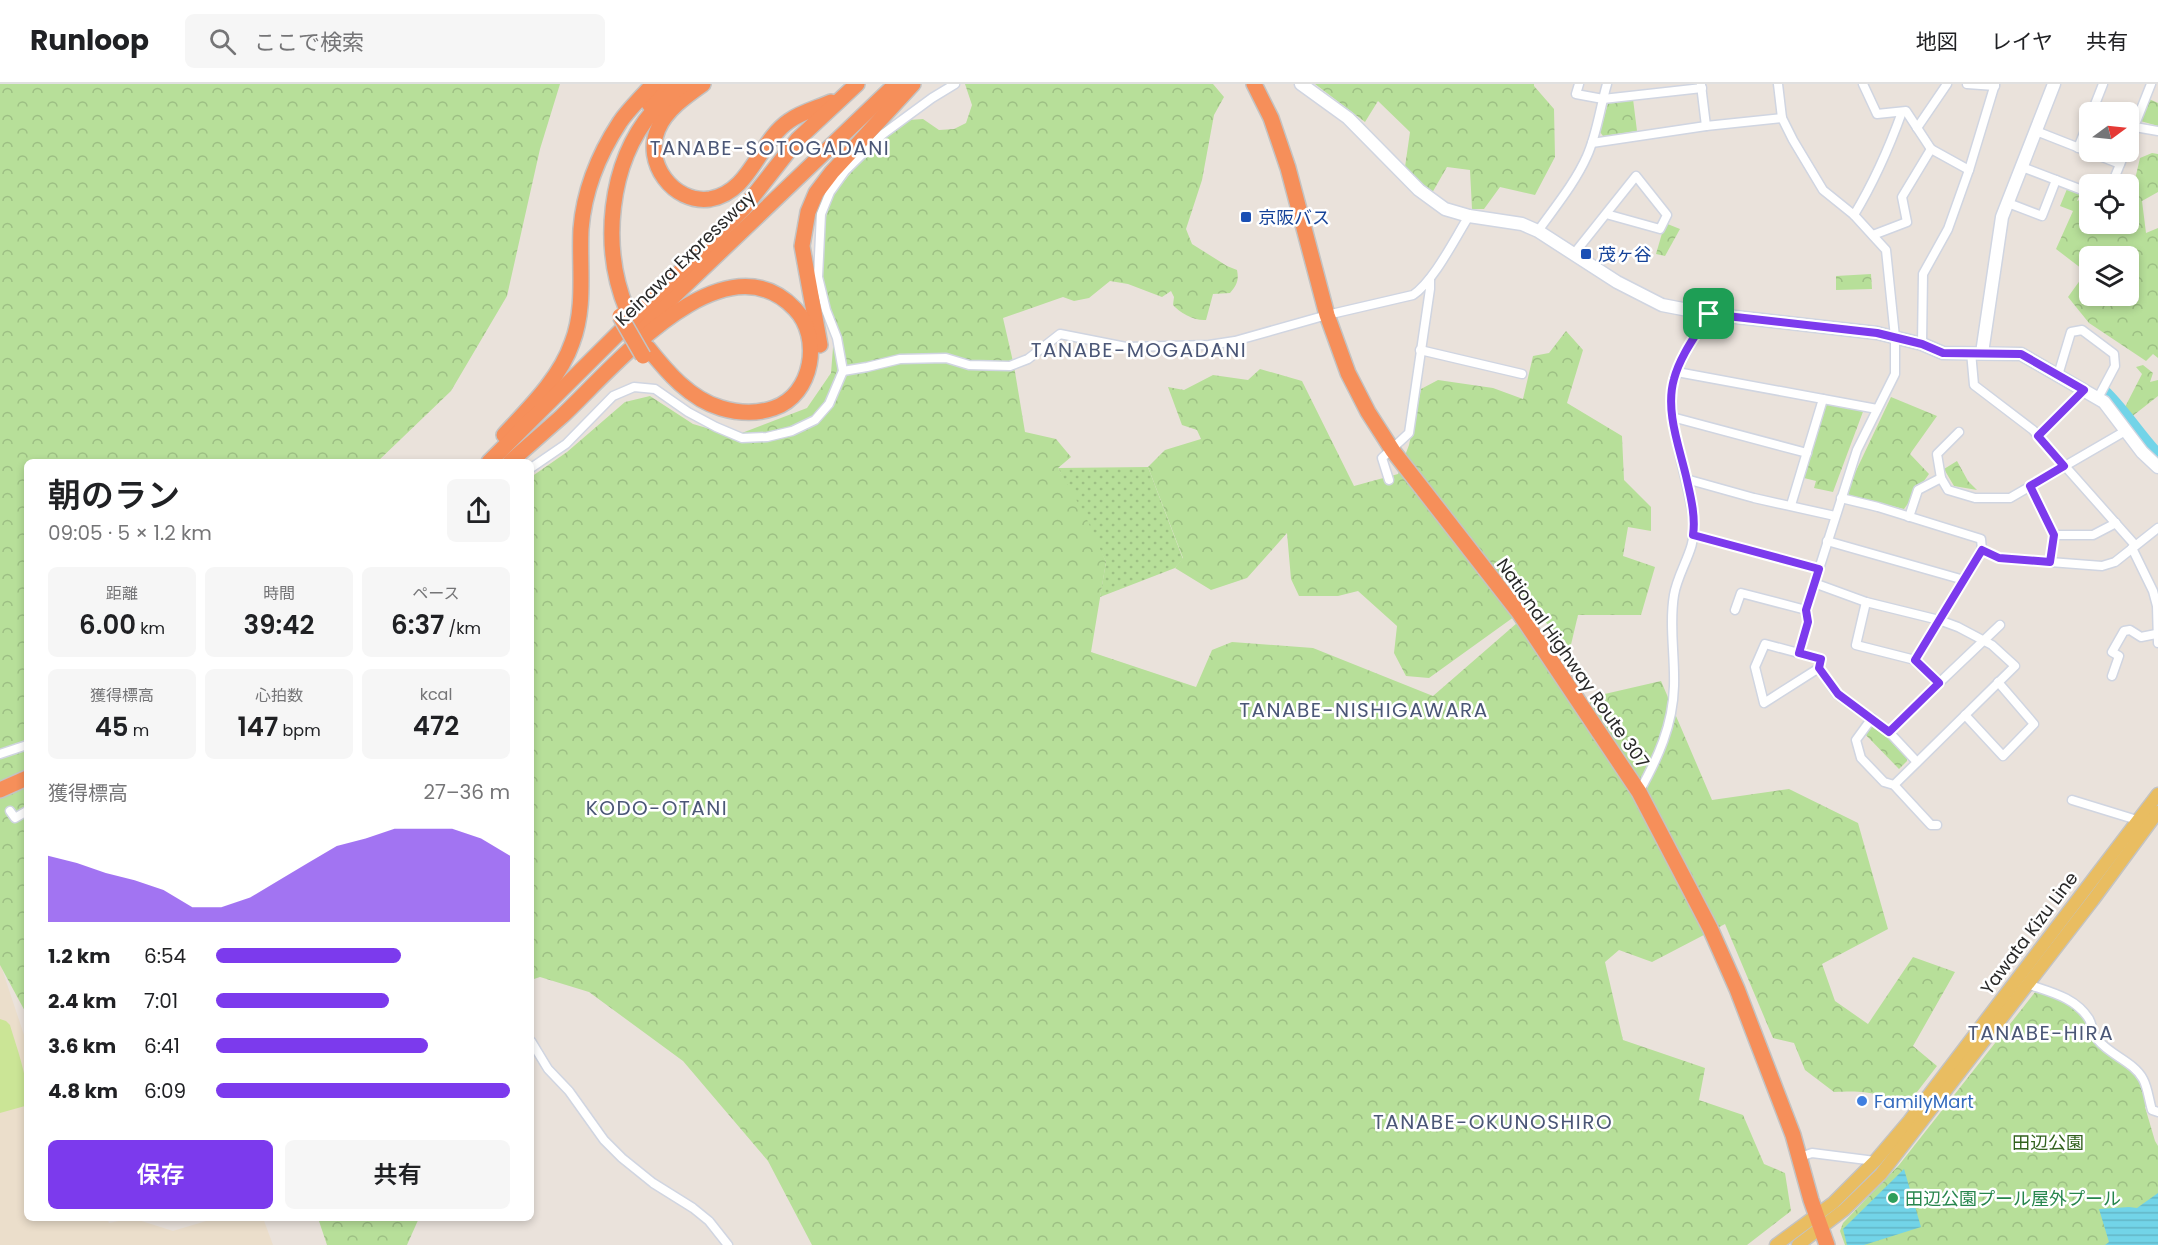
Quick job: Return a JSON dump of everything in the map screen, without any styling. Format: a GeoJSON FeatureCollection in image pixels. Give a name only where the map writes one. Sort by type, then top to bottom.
{"type":"FeatureCollection","features":[{"type":"Feature","properties":{"kind":"highway"},"geometry":{"type":"LineString","coordinates":[[484,459],[544,390],[572,343],[581,289],[581,229],[586,198],[595,170],[620,121],[653,84]]}},
{"type":"Feature","properties":{"kind":"highway"},"geometry":{"type":"LineString","coordinates":[[667,84],[640,115],[625,140],[608,190],[603,225],[603,248],[611,289],[636,329],[646,352],[684,397],[698,407],[725,418],[747,421],[764,420],[786,411],[805,394],[817,370],[820,351],[802,246],[808,212],[816,193],[832,172],[913,84]]}},
{"type":"Feature","properties":{"kind":"highway"},"geometry":{"type":"LineString","coordinates":[[624,313],[615,275],[611,236],[612,210],[618,180],[633,143],[653,111],[684,84]]}},
{"type":"Feature","properties":{"kind":"highway"},"geometry":{"type":"LineString","coordinates":[[703,84],[669,112],[658,129],[654,141],[654,154],[658,169],[666,181],[676,191],[696,199],[710,199],[734,190],[744,180],[771,140],[789,121],[845,95]]}},
{"type":"Feature","properties":{"kind":"highway","name":"Keinawa Expressway"},"geometry":{"type":"LineString","coordinates":[[492,459],[711,242],[743,209],[798,139],[857,84]]}},
{"type":"Feature","properties":{"kind":"highway","name":"Keinawa Expressway"},"geometry":{"type":"LineString","coordinates":[[506,459],[687,282],[896,84]]}},
{"type":"Feature","properties":{"kind":"highway","name":"National Highway Route 307"},"geometry":{"type":"LineString","coordinates":[[1254,84],[1271,118],[1288,168],[1327,315],[1348,373],[1368,412],[1391,448],[1520,614],[1639,792],[1690,889],[1733,979],[1766,1059],[1827,1245]]}},
{"type":"Feature","properties":{"kind":"highway"},"geometry":{"type":"LineString","coordinates":[[513,459],[669,316],[712,293],[747,287],[772,292],[797,311],[808,331],[811,351],[810,365],[802,385],[794,394],[776,408],[752,413],[721,408],[701,399],[681,385],[646,352]]}},
{"type":"Feature","properties":{"kind":"highway"},"geometry":{"type":"LineString","coordinates":[[0,784],[24,773]]}},
{"type":"Feature","properties":{"kind":"highway"},"geometry":{"type":"LineString","coordinates":[[0,790],[24,779]]}},
{"type":"Feature","properties":{"kind":"main road","name":"Yawata Kizu Line"},"geometry":{"type":"LineString","coordinates":[[1798,1245],[1833,1203],[1875,1161],[1916,1112],[2158,794]]}},
{"type":"Feature","properties":{"kind":"main road","name":"Yawata Kizu Line"},"geometry":{"type":"LineString","coordinates":[[1776,1245],[1819,1221],[1863,1192],[1881,1174],[2093,900],[2158,812]]}},
{"type":"Feature","properties":{"kind":"street"},"geometry":{"type":"LineString","coordinates":[[534,466],[566,444],[613,396],[634,387],[655,389],[688,412],[742,438],[767,437],[792,431],[815,420],[829,404],[843,371],[837,338],[826,310],[818,277],[821,214],[830,192],[852,164],[884,134],[955,84]]}},
{"type":"Feature","properties":{"kind":"street"},"geometry":{"type":"LineString","coordinates":[[1301,84],[1348,118],[1419,190],[1445,209],[1469,216],[1522,224],[1538,231],[1617,282],[1662,305],[1709,314],[1877,333],[1922,344],[1943,353],[2021,354],[2104,402],[2142,452],[2156,463]]}},
{"type":"Feature","properties":{"kind":"street"},"geometry":{"type":"LineString","coordinates":[[1579,84],[1576,93],[1603,99],[1702,86],[1706,126]]}},
{"type":"Feature","properties":{"kind":"street"},"geometry":{"type":"LineString","coordinates":[[1538,231],[1586,158],[1607,84]]}},
{"type":"Feature","properties":{"kind":"street"},"geometry":{"type":"LineString","coordinates":[[1778,84],[1782,118],[1822,190],[1854,215],[1887,250],[1895,337],[1895,374],[1857,450],[1806,610],[1808,622],[1799,653]]}},
{"type":"Feature","properties":{"kind":"street"},"geometry":{"type":"LineString","coordinates":[[1863,84],[1877,114],[1906,111],[1931,149],[1969,170]]}},
{"type":"Feature","properties":{"kind":"street"},"geometry":{"type":"LineString","coordinates":[[1917,128],[1947,84]]}},
{"type":"Feature","properties":{"kind":"street"},"geometry":{"type":"LineString","coordinates":[[1922,344],[1923,274],[1948,229],[1995,85],[1967,84]]}},
{"type":"Feature","properties":{"kind":"street"},"geometry":{"type":"LineString","coordinates":[[2054,84],[2002,217],[1976,353],[1974,385],[2005,407],[2038,436],[2116,523],[2134,547],[2157,606],[2157,639],[2141,637],[2130,630],[2124,631],[2112,652],[2119,656],[2112,675]]}},
{"type":"Feature","properties":{"kind":"street"},"geometry":{"type":"LineString","coordinates":[[2096,102],[2103,84]]}},
{"type":"Feature","properties":{"kind":"street"},"geometry":{"type":"LineString","coordinates":[[2139,118],[2153,86]]}},
{"type":"Feature","properties":{"kind":"street"},"geometry":{"type":"LineString","coordinates":[[1854,215],[1873,184],[1876,171],[1887,153],[1902,112]]}},
{"type":"Feature","properties":{"kind":"street"},"geometry":{"type":"LineString","coordinates":[[1592,143],[1706,126],[1782,118]]}},
{"type":"Feature","properties":{"kind":"street"},"geometry":{"type":"LineString","coordinates":[[2139,128],[2158,131]]}},
{"type":"Feature","properties":{"kind":"street"},"geometry":{"type":"LineString","coordinates":[[2036,131],[2120,164],[2116,174]]}},
{"type":"Feature","properties":{"kind":"street"},"geometry":{"type":"LineString","coordinates":[[1873,236],[1907,222],[1902,197],[1931,149]]}},
{"type":"Feature","properties":{"kind":"street"},"geometry":{"type":"LineString","coordinates":[[2022,167],[2079,189]]}},
{"type":"Feature","properties":{"kind":"street"},"geometry":{"type":"LineString","coordinates":[[1573,255],[1636,176],[1667,215],[1660,229],[1606,214]]}},
{"type":"Feature","properties":{"kind":"street"},"geometry":{"type":"LineString","coordinates":[[2008,203],[2042,216],[2056,180]]}},
{"type":"Feature","properties":{"kind":"street"},"geometry":{"type":"LineString","coordinates":[[843,371],[900,359],[946,358],[969,364],[1010,366],[1028,359],[1060,334],[1126,347],[1209,345],[1235,341],[1327,315],[1413,295],[1430,279],[1469,216]]}},
{"type":"Feature","properties":{"kind":"street"},"geometry":{"type":"LineString","coordinates":[[1389,480],[1382,458],[1409,433],[1430,279]]}},
{"type":"Feature","properties":{"kind":"street"},"geometry":{"type":"LineString","coordinates":[[1639,792],[1654,765],[1667,732],[1672,710],[1673,602],[1694,527],[1672,417],[1674,380],[1679,364],[1709,314]]}},
{"type":"Feature","properties":{"kind":"street"},"geometry":{"type":"LineString","coordinates":[[2058,375],[2071,332],[2082,330],[2114,354],[2115,366],[2097,398]]}},
{"type":"Feature","properties":{"kind":"street"},"geometry":{"type":"LineString","coordinates":[[1420,350],[1522,374]]}},
{"type":"Feature","properties":{"kind":"street"},"geometry":{"type":"LineString","coordinates":[[1677,372],[1877,409]]}},
{"type":"Feature","properties":{"kind":"street"},"geometry":{"type":"LineString","coordinates":[[2038,436],[2084,390]]}},
{"type":"Feature","properties":{"kind":"street"},"geometry":{"type":"LineString","coordinates":[[1791,505],[1823,399]]}},
{"type":"Feature","properties":{"kind":"street"},"geometry":{"type":"LineString","coordinates":[[1672,417],[1807,453]]}},
{"type":"Feature","properties":{"kind":"street"},"geometry":{"type":"LineString","coordinates":[[1959,432],[1937,454],[1941,478],[1948,490],[1975,498],[2010,498],[2127,430]]}},
{"type":"Feature","properties":{"kind":"street"},"geometry":{"type":"LineString","coordinates":[[1909,518],[1918,490],[1941,478]]}},
{"type":"Feature","properties":{"kind":"street"},"geometry":{"type":"LineString","coordinates":[[1686,479],[1754,498],[1835,516]]}},
{"type":"Feature","properties":{"kind":"street"},"geometry":{"type":"LineString","coordinates":[[2030,486],[2054,535],[2050,562]]}},
{"type":"Feature","properties":{"kind":"street"},"geometry":{"type":"LineString","coordinates":[[1841,498],[1981,538],[1982,550],[1915,660]]}},
{"type":"Feature","properties":{"kind":"street"},"geometry":{"type":"LineString","coordinates":[[2054,535],[2093,535],[2116,523]]}},
{"type":"Feature","properties":{"kind":"street"},"geometry":{"type":"LineString","coordinates":[[1982,550],[1999,558],[2102,566],[2115,562],[2158,528]]}},
{"type":"Feature","properties":{"kind":"street"},"geometry":{"type":"LineString","coordinates":[[1693,535],[1819,569]]}},
{"type":"Feature","properties":{"kind":"street"},"geometry":{"type":"LineString","coordinates":[[1827,541],[1964,580]]}},
{"type":"Feature","properties":{"kind":"street"},"geometry":{"type":"LineString","coordinates":[[1814,583],[1866,602],[1940,620],[1984,640],[2015,666],[1894,785]]}},
{"type":"Feature","properties":{"kind":"street"},"geometry":{"type":"LineString","coordinates":[[1735,610],[1742,593],[1806,610]]}},
{"type":"Feature","properties":{"kind":"street"},"geometry":{"type":"LineString","coordinates":[[1866,602],[1856,645],[1915,660],[1939,683]]}},
{"type":"Feature","properties":{"kind":"street"},"geometry":{"type":"LineString","coordinates":[[1889,732],[2000,625]]}},
{"type":"Feature","properties":{"kind":"street"},"geometry":{"type":"LineString","coordinates":[[1765,644],[1821,659],[1819,668],[1764,703],[1755,667],[1765,644]]}},
{"type":"Feature","properties":{"kind":"street"},"geometry":{"type":"LineString","coordinates":[[1819,668],[1838,694],[1889,732],[1917,762]]}},
{"type":"Feature","properties":{"kind":"street"},"geometry":{"type":"LineString","coordinates":[[1965,715],[2003,756],[2034,724],[1998,682]]}},
{"type":"Feature","properties":{"kind":"street"},"geometry":{"type":"LineString","coordinates":[[1872,718],[1856,740],[1861,758],[1884,782],[1894,785],[1931,825],[1937,825]]}},
{"type":"Feature","properties":{"kind":"street"},"geometry":{"type":"LineString","coordinates":[[0,754],[24,747]]}},
{"type":"Feature","properties":{"kind":"street"},"geometry":{"type":"LineString","coordinates":[[2072,800],[2137,820]]}},
{"type":"Feature","properties":{"kind":"street"},"geometry":{"type":"LineString","coordinates":[[10,811],[15,818],[24,813]]}},
{"type":"Feature","properties":{"kind":"street"},"geometry":{"type":"LineString","coordinates":[[2026,984],[2067,998],[2077,1005],[2091,1021],[2097,1040],[2143,1079],[2152,1110],[2158,1112]]}},
{"type":"Feature","properties":{"kind":"street"},"geometry":{"type":"LineString","coordinates":[[534,1046],[548,1069],[569,1091],[604,1140],[622,1158],[654,1183],[709,1221],[728,1245]]}},
{"type":"Feature","properties":{"kind":"street"},"geometry":{"type":"LineString","coordinates":[[1800,1157],[1812,1153],[1875,1161]]}},
{"type":"Feature","properties":{"kind":"shaded area"},"geometry":{"type":"Polygon","coordinates":[[[0,963],[24,1035],[24,1221],[108,1221],[109,1223],[141,1221],[173,1231],[206,1221],[264,1221],[273,1245],[0,1245],[0,963]]]}},
{"type":"Feature","properties":{"kind":"green space"},"geometry":{"type":"Polygon","coordinates":[[[0,84],[560,84],[540,149],[507,296],[451,391],[380,459],[24,459],[24,1009],[0,965],[0,84]]]}},
{"type":"Feature","properties":{"kind":"green space"},"geometry":{"type":"Polygon","coordinates":[[[965,84],[1213,84],[1224,97],[1214,115],[1202,180],[1186,229],[1192,244],[1237,270],[1238,280],[1230,293],[1213,294],[1206,320],[1183,314],[1173,305],[1174,297],[1171,291],[1162,297],[1128,284],[1110,281],[1089,298],[1074,301],[1063,297],[1003,318],[1025,432],[1056,439],[1071,457],[1058,468],[1085,515],[1106,562],[1091,652],[1196,687],[1212,650],[1232,642],[1313,648],[1433,696],[1517,623],[1570,702],[1661,681],[1712,800],[1789,789],[1858,823],[1888,929],[1822,964],[1835,1001],[1868,1024],[1913,957],[1955,972],[1913,1046],[1937,1066],[1907,1105],[1872,1093],[1834,1092],[1805,1070],[1794,1043],[1773,1038],[1725,924],[1652,962],[1619,950],[1605,962],[1623,1040],[1705,1068],[1699,1100],[1743,1115],[1764,1164],[1785,1173],[1791,1211],[1747,1245],[812,1245],[768,1161],[683,1061],[589,992],[540,977],[534,979],[534,475],[567,452],[625,402],[650,396],[693,424],[734,436],[807,408],[831,373],[834,335],[820,263],[822,231],[832,196],[859,163],[909,120],[923,119],[939,130],[954,129],[966,123],[972,105],[965,84]]]}},
{"type":"Feature","properties":{"kind":"green space"},"geometry":{"type":"Polygon","coordinates":[[[1315,84],[1534,84],[1554,109],[1555,157],[1535,195],[1500,187],[1484,209],[1472,209],[1470,170],[1447,167],[1432,193],[1405,167],[1410,132],[1378,101],[1365,122],[1315,84]]]}},
{"type":"Feature","properties":{"kind":"green space"},"geometry":{"type":"Polygon","coordinates":[[[2147,98],[2158,103],[2158,126],[2139,121],[2147,98]]]}},
{"type":"Feature","properties":{"kind":"green space"},"geometry":{"type":"Polygon","coordinates":[[[1633,99],[1637,131],[1603,136],[1600,132],[1608,103],[1633,99]]]}},
{"type":"Feature","properties":{"kind":"green space"},"geometry":{"type":"Polygon","coordinates":[[[2152,153],[2158,154],[2158,192],[2142,201],[2146,233],[2158,228],[2158,358],[2153,354],[2146,361],[2089,323],[2068,297],[2079,282],[2079,306],[2139,306],[2139,246],[2079,246],[2079,267],[2056,249],[2073,211],[2060,206],[2067,189],[2079,194],[2077,201],[2079,200],[2079,234],[2139,234],[2139,174],[2136,174],[2140,158],[2152,153]]]}},
{"type":"Feature","properties":{"kind":"green space"},"geometry":{"type":"Polygon","coordinates":[[[1665,223],[1680,229],[1665,256],[1656,254],[1665,223]]]}},
{"type":"Feature","properties":{"kind":"green space"},"geometry":{"type":"Polygon","coordinates":[[[1871,274],[1872,289],[1836,290],[1836,276],[1871,274]]]}},
{"type":"Feature","properties":{"kind":"green space"},"geometry":{"type":"Polygon","coordinates":[[[1566,331],[1583,350],[1567,403],[1622,436],[1624,480],[1651,507],[1651,531],[1628,527],[1623,556],[1655,567],[1641,615],[1578,615],[1569,653],[1532,604],[1429,678],[1406,676],[1394,653],[1397,626],[1358,591],[1338,596],[1299,596],[1291,579],[1287,533],[1247,578],[1211,590],[1175,568],[1183,558],[1148,467],[1165,450],[1201,439],[1197,430],[1182,425],[1168,387],[1184,390],[1213,375],[1248,380],[1260,369],[1302,381],[1354,486],[1398,474],[1409,445],[1421,389],[1438,380],[1493,388],[1523,399],[1533,356],[1549,353],[1566,331]]]}},
{"type":"Feature","properties":{"kind":"green space"},"geometry":{"type":"Polygon","coordinates":[[[2143,365],[2153,373],[2150,382],[2158,380],[2158,396],[2130,418],[2124,409],[2142,374],[2136,367],[2143,365]]]}},
{"type":"Feature","properties":{"kind":"green space"},"geometry":{"type":"Polygon","coordinates":[[[1891,397],[1937,416],[1910,454],[1929,474],[1904,509],[1845,494],[1891,397]]]}},
{"type":"Feature","properties":{"kind":"green space"},"geometry":{"type":"Polygon","coordinates":[[[1823,399],[1864,409],[1833,492],[1814,488],[1816,481],[1800,477],[1823,399]]]}},
{"type":"Feature","properties":{"kind":"green space"},"geometry":{"type":"Polygon","coordinates":[[[1957,461],[1968,481],[1977,490],[1954,486],[1944,469],[1957,461]]]}},
{"type":"Feature","properties":{"kind":"green space"},"geometry":{"type":"Polygon","coordinates":[[[1148,467],[1183,559],[1175,568],[1100,597],[1106,562],[1058,468],[1148,467]]]}},
{"type":"Feature","properties":{"kind":"green space"},"geometry":{"type":"Polygon","coordinates":[[[1872,718],[1907,752],[1907,761],[1899,769],[1862,731],[1872,718]]]}},
{"type":"Feature","properties":{"kind":"green space","name":"田辺公園"},"geometry":{"type":"Polygon","coordinates":[[[2036,991],[2064,1000],[2075,1007],[2087,1023],[2096,1043],[2140,1079],[2148,1105],[2145,1107],[2158,1146],[2158,1245],[1845,1245],[1840,1231],[1843,1223],[1899,1165],[2036,991]]]}},
{"type":"Feature","properties":{"kind":"green space"},"geometry":{"type":"Polygon","coordinates":[[[0,1019],[10,1025],[19,1054],[24,1074],[24,1106],[0,1113],[0,1019]]]}},
{"type":"Feature","properties":{"kind":"green space"},"geometry":{"type":"Polygon","coordinates":[[[319,1221],[418,1221],[407,1245],[327,1245],[319,1221]]]}},
{"type":"Feature","properties":{"kind":"water","name":"田辺公園プール屋外プール"},"geometry":{"type":"Polygon","coordinates":[[[1904,1169],[1921,1227],[1864,1245],[1847,1245],[1843,1229],[1904,1169]]]}},
{"type":"Feature","properties":{"kind":"water"},"geometry":{"type":"Polygon","coordinates":[[[2158,1193],[2158,1245],[2105,1245],[2109,1242],[2099,1209],[2137,1208],[2158,1193]]]}},
{"type":"Feature","properties":{"kind":"waterway"},"geometry":{"type":"LineString","coordinates":[[2105,394],[2158,457]]}},
{"type":"Feature","properties":{"kind":"place","name":"京阪バス"},"geometry":{"type":"Point","coordinates":[1246,217]}},
{"type":"Feature","properties":{"kind":"place","name":"茂ヶ谷"},"geometry":{"type":"Point","coordinates":[1586,254]}},
{"type":"Feature","properties":{"kind":"place","name":"FamilyMart"},"geometry":{"type":"Point","coordinates":[1862,1101]}},
{"type":"Feature","properties":{"kind":"place","name":"田辺公園プール屋外プール"},"geometry":{"type":"Point","coordinates":[1893,1198]}},
{"type":"Feature","properties":{"kind":"district","name":"TANABE-SOTOGADANI"},"geometry":{"type":"Point","coordinates":[770,148]}},
{"type":"Feature","properties":{"kind":"district","name":"TANABE-MOGADANI"},"geometry":{"type":"Point","coordinates":[1139,350]}},
{"type":"Feature","properties":{"kind":"district","name":"TANABE-NISHIGAWARA"},"geometry":{"type":"Point","coordinates":[1364,710]}},
{"type":"Feature","properties":{"kind":"district","name":"KODO-OTANI"},"geometry":{"type":"Point","coordinates":[657,808]}},
{"type":"Feature","properties":{"kind":"district","name":"TANABE-HIRA"},"geometry":{"type":"Point","coordinates":[2041,1033]}},
{"type":"Feature","properties":{"kind":"district","name":"TANABE-OKUNOSHIRO"},"geometry":{"type":"Point","coordinates":[1493,1122]}},
{"type":"Feature","properties":{"kind":"route"},"geometry":{"type":"LineString","coordinates":[[1709,314],[1877,333],[1922,344],[1929,349],[1943,353],[2021,354],[2084,390],[2038,436],[2064,466],[2030,486],[2054,535],[2050,562],[1999,558],[1982,550],[1915,660],[1939,683],[1889,732],[1838,694],[1819,668],[1821,659],[1799,653],[1808,622],[1806,610],[1819,569],[1693,535],[1694,527],[1688,486],[1672,417],[1674,380],[1679,364],[1709,314]]}}]}
